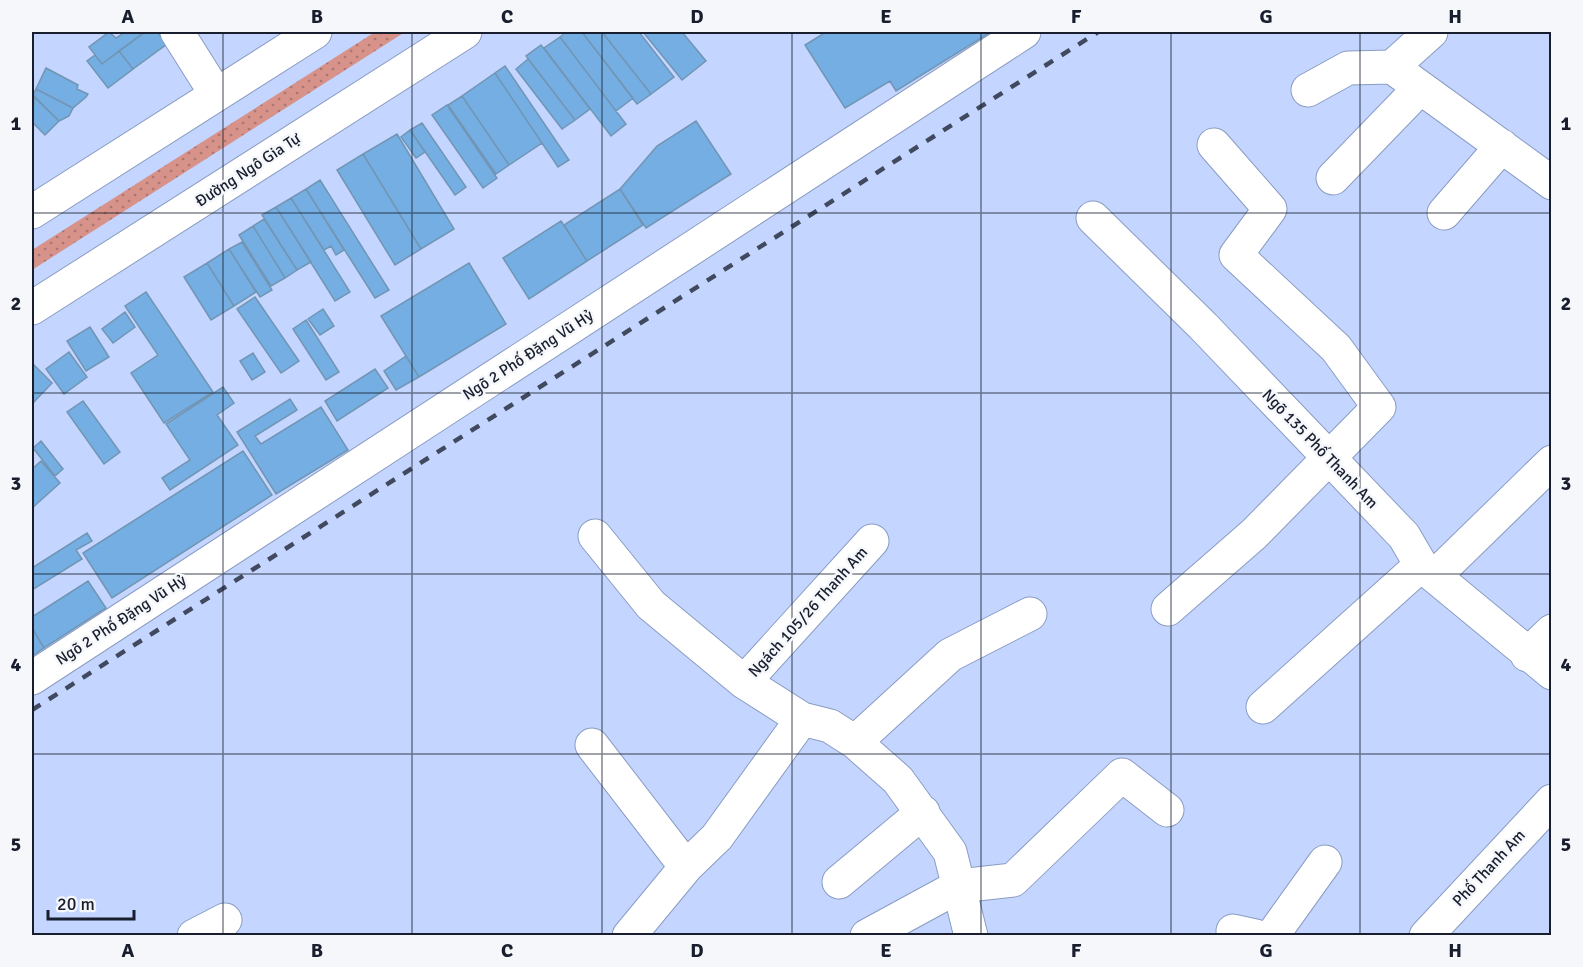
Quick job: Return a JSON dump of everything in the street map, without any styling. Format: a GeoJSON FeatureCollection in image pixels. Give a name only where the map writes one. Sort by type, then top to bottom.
{"type":"FeatureCollection","features":[{"type":"Feature","properties":{"kind":"street"},"geometry":{"type":"LineString","coordinates":[[177,32],[216,94]]}},
{"type":"Feature","properties":{"kind":"street"},"geometry":{"type":"LineString","coordinates":[[32,212],[315,32]]}},
{"type":"Feature","properties":{"kind":"street","name":"Đường Ngô Gia Tự"},"geometry":{"type":"LineString","coordinates":[[32,308],[465,32]]}},
{"type":"Feature","properties":{"kind":"street","name":"Ngõ 2 Phố Đặng Vũ Hỷ"},"geometry":{"type":"LineString","coordinates":[[32,678],[1024,32]]}},
{"type":"Feature","properties":{"kind":"street"},"geometry":{"type":"LineString","coordinates":[[1392,67],[1431,32]]}},
{"type":"Feature","properties":{"kind":"street"},"geometry":{"type":"LineString","coordinates":[[1308,90],[1348,68],[1392,67],[1551,183]]}},
{"type":"Feature","properties":{"kind":"street"},"geometry":{"type":"LineString","coordinates":[[1333,178],[1420,88]]}},
{"type":"Feature","properties":{"kind":"street"},"geometry":{"type":"LineString","coordinates":[[1168,609],[1254,534],[1379,407],[1336,348],[1236,255],[1270,209],[1214,145]]}},
{"type":"Feature","properties":{"kind":"street"},"geometry":{"type":"LineString","coordinates":[[1444,213],[1502,146]]}},
{"type":"Feature","properties":{"kind":"street","name":"Ngõ 135 Phố Thanh Am"},"geometry":{"type":"LineString","coordinates":[[1093,218],[1203,326],[1404,536],[1428,570],[1539,664]]}},
{"type":"Feature","properties":{"kind":"street"},"geometry":{"type":"LineString","coordinates":[[1263,707],[1428,570],[1551,462]]}},
{"type":"Feature","properties":{"kind":"street"},"geometry":{"type":"LineString","coordinates":[[595,536],[651,605],[744,682],[802,718],[830,726],[855,742],[898,780],[950,852],[971,936]]}},
{"type":"Feature","properties":{"kind":"street","name":"Ngách 105/26 Thanh Am"},"geometry":{"type":"LineString","coordinates":[[744,682],[872,541]]}},
{"type":"Feature","properties":{"kind":"street"},"geometry":{"type":"LineString","coordinates":[[855,742],[950,655],[1030,614]]}},
{"type":"Feature","properties":{"kind":"street"},"geometry":{"type":"LineString","coordinates":[[1539,664],[1551,631]]}},
{"type":"Feature","properties":{"kind":"street"},"geometry":{"type":"LineString","coordinates":[[629,936],[686,867],[717,837],[802,718]]}},
{"type":"Feature","properties":{"kind":"street"},"geometry":{"type":"LineString","coordinates":[[592,745],[686,867]]}},
{"type":"Feature","properties":{"kind":"street"},"geometry":{"type":"LineString","coordinates":[[867,936],[959,886],[1013,880],[1122,775],[1167,810]]}},
{"type":"Feature","properties":{"kind":"street","name":"Phố Thanh Am"},"geometry":{"type":"LineString","coordinates":[[1426,936],[1551,801]]}},
{"type":"Feature","properties":{"kind":"street"},"geometry":{"type":"LineString","coordinates":[[839,882],[923,812]]}},
{"type":"Feature","properties":{"kind":"street"},"geometry":{"type":"LineString","coordinates":[[1272,936],[1325,862]]}},
{"type":"Feature","properties":{"kind":"street"},"geometry":{"type":"LineString","coordinates":[[194,936],[225,920]]}},
{"type":"Feature","properties":{"kind":"shaded area"},"geometry":{"type":"Polygon","coordinates":[[[375,32],[405,32],[32,270],[32,250],[375,32]]]}},
{"type":"Feature","properties":{"kind":"building"},"geometry":{"type":"Polygon","coordinates":[[[109,32],[116,38],[125,32],[145,32],[102,64],[89,47],[109,32]]]}},
{"type":"Feature","properties":{"kind":"building"},"geometry":{"type":"Polygon","coordinates":[[[145,32],[157,32],[167,44],[133,69],[119,51],[145,32]]]}},
{"type":"Feature","properties":{"kind":"building"},"geometry":{"type":"Polygon","coordinates":[[[566,32],[582,32],[633,98],[616,111],[560,37],[566,32]]]}},
{"type":"Feature","properties":{"kind":"building"},"geometry":{"type":"Polygon","coordinates":[[[582,32],[602,32],[651,94],[637,104],[582,32]]]}},
{"type":"Feature","properties":{"kind":"building"},"geometry":{"type":"Polygon","coordinates":[[[602,32],[639,32],[674,77],[651,94],[602,32]]]}},
{"type":"Feature","properties":{"kind":"building"},"geometry":{"type":"Polygon","coordinates":[[[643,32],[682,32],[706,61],[682,80],[643,32]]]}},
{"type":"Feature","properties":{"kind":"building"},"geometry":{"type":"Polygon","coordinates":[[[826,32],[991,32],[896,91],[890,81],[845,108],[805,45],[826,32]]]}},
{"type":"Feature","properties":{"kind":"building"},"geometry":{"type":"Polygon","coordinates":[[[560,37],[626,124],[611,136],[544,48],[560,37]]]}},
{"type":"Feature","properties":{"kind":"building"},"geometry":{"type":"Polygon","coordinates":[[[541,45],[590,109],[575,120],[526,56],[541,45]]]}},
{"type":"Feature","properties":{"kind":"building"},"geometry":{"type":"Polygon","coordinates":[[[119,51],[133,69],[108,88],[87,61],[95,55],[102,64],[119,51]]]}},
{"type":"Feature","properties":{"kind":"building"},"geometry":{"type":"Polygon","coordinates":[[[528,59],[575,120],[562,129],[516,69],[528,59]]]}},
{"type":"Feature","properties":{"kind":"building"},"geometry":{"type":"Polygon","coordinates":[[[505,66],[569,160],[558,167],[495,73],[505,66]]]}},
{"type":"Feature","properties":{"kind":"building"},"geometry":{"type":"Polygon","coordinates":[[[46,68],[78,85],[77,89],[88,94],[86,97],[73,108],[36,89],[46,68]]]}},
{"type":"Feature","properties":{"kind":"building"},"geometry":{"type":"Polygon","coordinates":[[[495,73],[542,143],[509,165],[462,96],[495,73]]]}},
{"type":"Feature","properties":{"kind":"building"},"geometry":{"type":"Polygon","coordinates":[[[36,89],[73,108],[69,116],[59,121],[33,95],[36,89]]]}},
{"type":"Feature","properties":{"kind":"building"},"geometry":{"type":"Polygon","coordinates":[[[462,96],[509,165],[496,174],[448,105],[462,96]]]}},
{"type":"Feature","properties":{"kind":"building"},"geometry":{"type":"Polygon","coordinates":[[[34,97],[59,121],[45,135],[32,122],[34,97]]]}},
{"type":"Feature","properties":{"kind":"building"},"geometry":{"type":"Polygon","coordinates":[[[447,105],[497,178],[483,188],[432,115],[447,105]]]}},
{"type":"Feature","properties":{"kind":"building"},"geometry":{"type":"Polygon","coordinates":[[[696,121],[731,174],[646,228],[620,189],[657,146],[696,121]]]}},
{"type":"Feature","properties":{"kind":"building"},"geometry":{"type":"Polygon","coordinates":[[[422,123],[466,187],[455,195],[410,130],[422,123]]]}},
{"type":"Feature","properties":{"kind":"building"},"geometry":{"type":"Polygon","coordinates":[[[410,130],[425,152],[416,158],[401,137],[410,130]]]}},
{"type":"Feature","properties":{"kind":"building"},"geometry":{"type":"Polygon","coordinates":[[[397,134],[454,229],[421,249],[363,154],[397,134]]]}},
{"type":"Feature","properties":{"kind":"building"},"geometry":{"type":"Polygon","coordinates":[[[363,154],[421,249],[395,265],[337,170],[363,154]]]}},
{"type":"Feature","properties":{"kind":"building"},"geometry":{"type":"Polygon","coordinates":[[[320,180],[389,290],[375,298],[306,189],[320,180]]]}},
{"type":"Feature","properties":{"kind":"building"},"geometry":{"type":"Polygon","coordinates":[[[306,189],[344,250],[336,255],[331,246],[324,250],[291,198],[306,189]]]}},
{"type":"Feature","properties":{"kind":"building"},"geometry":{"type":"Polygon","coordinates":[[[620,189],[643,225],[587,261],[564,225],[620,189]]]}},
{"type":"Feature","properties":{"kind":"building"},"geometry":{"type":"Polygon","coordinates":[[[291,198],[350,292],[335,301],[276,207],[291,198]]]}},
{"type":"Feature","properties":{"kind":"building"},"geometry":{"type":"Polygon","coordinates":[[[276,207],[311,262],[297,270],[262,215],[276,207]]]}},
{"type":"Feature","properties":{"kind":"building"},"geometry":{"type":"Polygon","coordinates":[[[264,219],[297,270],[285,278],[253,226],[264,219]]]}},
{"type":"Feature","properties":{"kind":"building"},"geometry":{"type":"Polygon","coordinates":[[[561,221],[587,261],[529,299],[503,258],[561,221]]]}},
{"type":"Feature","properties":{"kind":"building"},"geometry":{"type":"Polygon","coordinates":[[[253,226],[285,278],[271,286],[239,235],[253,226]]]}},
{"type":"Feature","properties":{"kind":"building"},"geometry":{"type":"Polygon","coordinates":[[[242,242],[272,290],[260,297],[229,249],[242,242]]]}},
{"type":"Feature","properties":{"kind":"building"},"geometry":{"type":"Polygon","coordinates":[[[229,249],[256,292],[234,306],[207,263],[229,249]]]}},
{"type":"Feature","properties":{"kind":"building"},"geometry":{"type":"Polygon","coordinates":[[[207,263],[234,306],[211,320],[184,277],[207,263]]]}},
{"type":"Feature","properties":{"kind":"building"},"geometry":{"type":"Polygon","coordinates":[[[469,263],[506,324],[419,377],[381,316],[469,263]]]}},
{"type":"Feature","properties":{"kind":"building"},"geometry":{"type":"Polygon","coordinates":[[[146,292],[213,392],[164,423],[131,373],[158,355],[125,306],[146,292]]]}},
{"type":"Feature","properties":{"kind":"building"},"geometry":{"type":"Polygon","coordinates":[[[255,297],[299,361],[281,373],[237,309],[255,297]]]}},
{"type":"Feature","properties":{"kind":"building"},"geometry":{"type":"Polygon","coordinates":[[[323,309],[334,326],[320,335],[308,319],[323,309]]]}},
{"type":"Feature","properties":{"kind":"building"},"geometry":{"type":"Polygon","coordinates":[[[125,312],[135,327],[113,343],[102,329],[125,312]]]}},
{"type":"Feature","properties":{"kind":"building"},"geometry":{"type":"Polygon","coordinates":[[[306,320],[339,372],[326,380],[293,329],[306,320]]]}},
{"type":"Feature","properties":{"kind":"building"},"geometry":{"type":"Polygon","coordinates":[[[90,327],[109,357],[86,371],[67,341],[90,327]]]}},
{"type":"Feature","properties":{"kind":"building"},"geometry":{"type":"Polygon","coordinates":[[[69,352],[87,377],[64,394],[46,369],[69,352]]]}},
{"type":"Feature","properties":{"kind":"building"},"geometry":{"type":"Polygon","coordinates":[[[253,353],[265,372],[252,380],[240,361],[253,353]]]}},
{"type":"Feature","properties":{"kind":"building"},"geometry":{"type":"Polygon","coordinates":[[[406,356],[419,377],[396,390],[384,371],[406,356]]]}},
{"type":"Feature","properties":{"kind":"building"},"geometry":{"type":"Polygon","coordinates":[[[34,365],[52,383],[32,404],[32,367],[34,365]]]}},
{"type":"Feature","properties":{"kind":"building"},"geometry":{"type":"Polygon","coordinates":[[[375,369],[388,388],[337,421],[325,401],[375,369]]]}},
{"type":"Feature","properties":{"kind":"building"},"geometry":{"type":"Polygon","coordinates":[[[223,387],[234,403],[217,415],[238,445],[170,490],[162,478],[190,460],[166,424],[223,387]]]}},
{"type":"Feature","properties":{"kind":"building"},"geometry":{"type":"Polygon","coordinates":[[[290,399],[297,410],[255,436],[261,444],[321,407],[348,450],[276,494],[237,432],[290,399]]]}},
{"type":"Feature","properties":{"kind":"building"},"geometry":{"type":"Polygon","coordinates":[[[83,401],[120,452],[104,464],[67,412],[83,401]]]}},
{"type":"Feature","properties":{"kind":"building"},"geometry":{"type":"Polygon","coordinates":[[[41,441],[63,469],[55,476],[33,448],[41,441]]]}},
{"type":"Feature","properties":{"kind":"building"},"geometry":{"type":"Polygon","coordinates":[[[243,451],[272,495],[112,598],[83,553],[243,451]]]}},
{"type":"Feature","properties":{"kind":"building"},"geometry":{"type":"Polygon","coordinates":[[[41,461],[60,483],[32,508],[32,469],[41,461]]]}},
{"type":"Feature","properties":{"kind":"building"},"geometry":{"type":"Polygon","coordinates":[[[87,533],[92,541],[76,550],[82,559],[32,590],[32,568],[87,533]]]}},
{"type":"Feature","properties":{"kind":"building"},"geometry":{"type":"Polygon","coordinates":[[[88,581],[106,608],[44,648],[32,628],[32,617],[88,581]]]}},
{"type":"Feature","properties":{"kind":"building"},"geometry":{"type":"Polygon","coordinates":[[[32,628],[44,648],[32,656],[32,628]]]}},
{"type":"Feature","properties":{"kind":"railway"},"geometry":{"type":"LineString","coordinates":[[32,710],[1098,32]]}}]}
